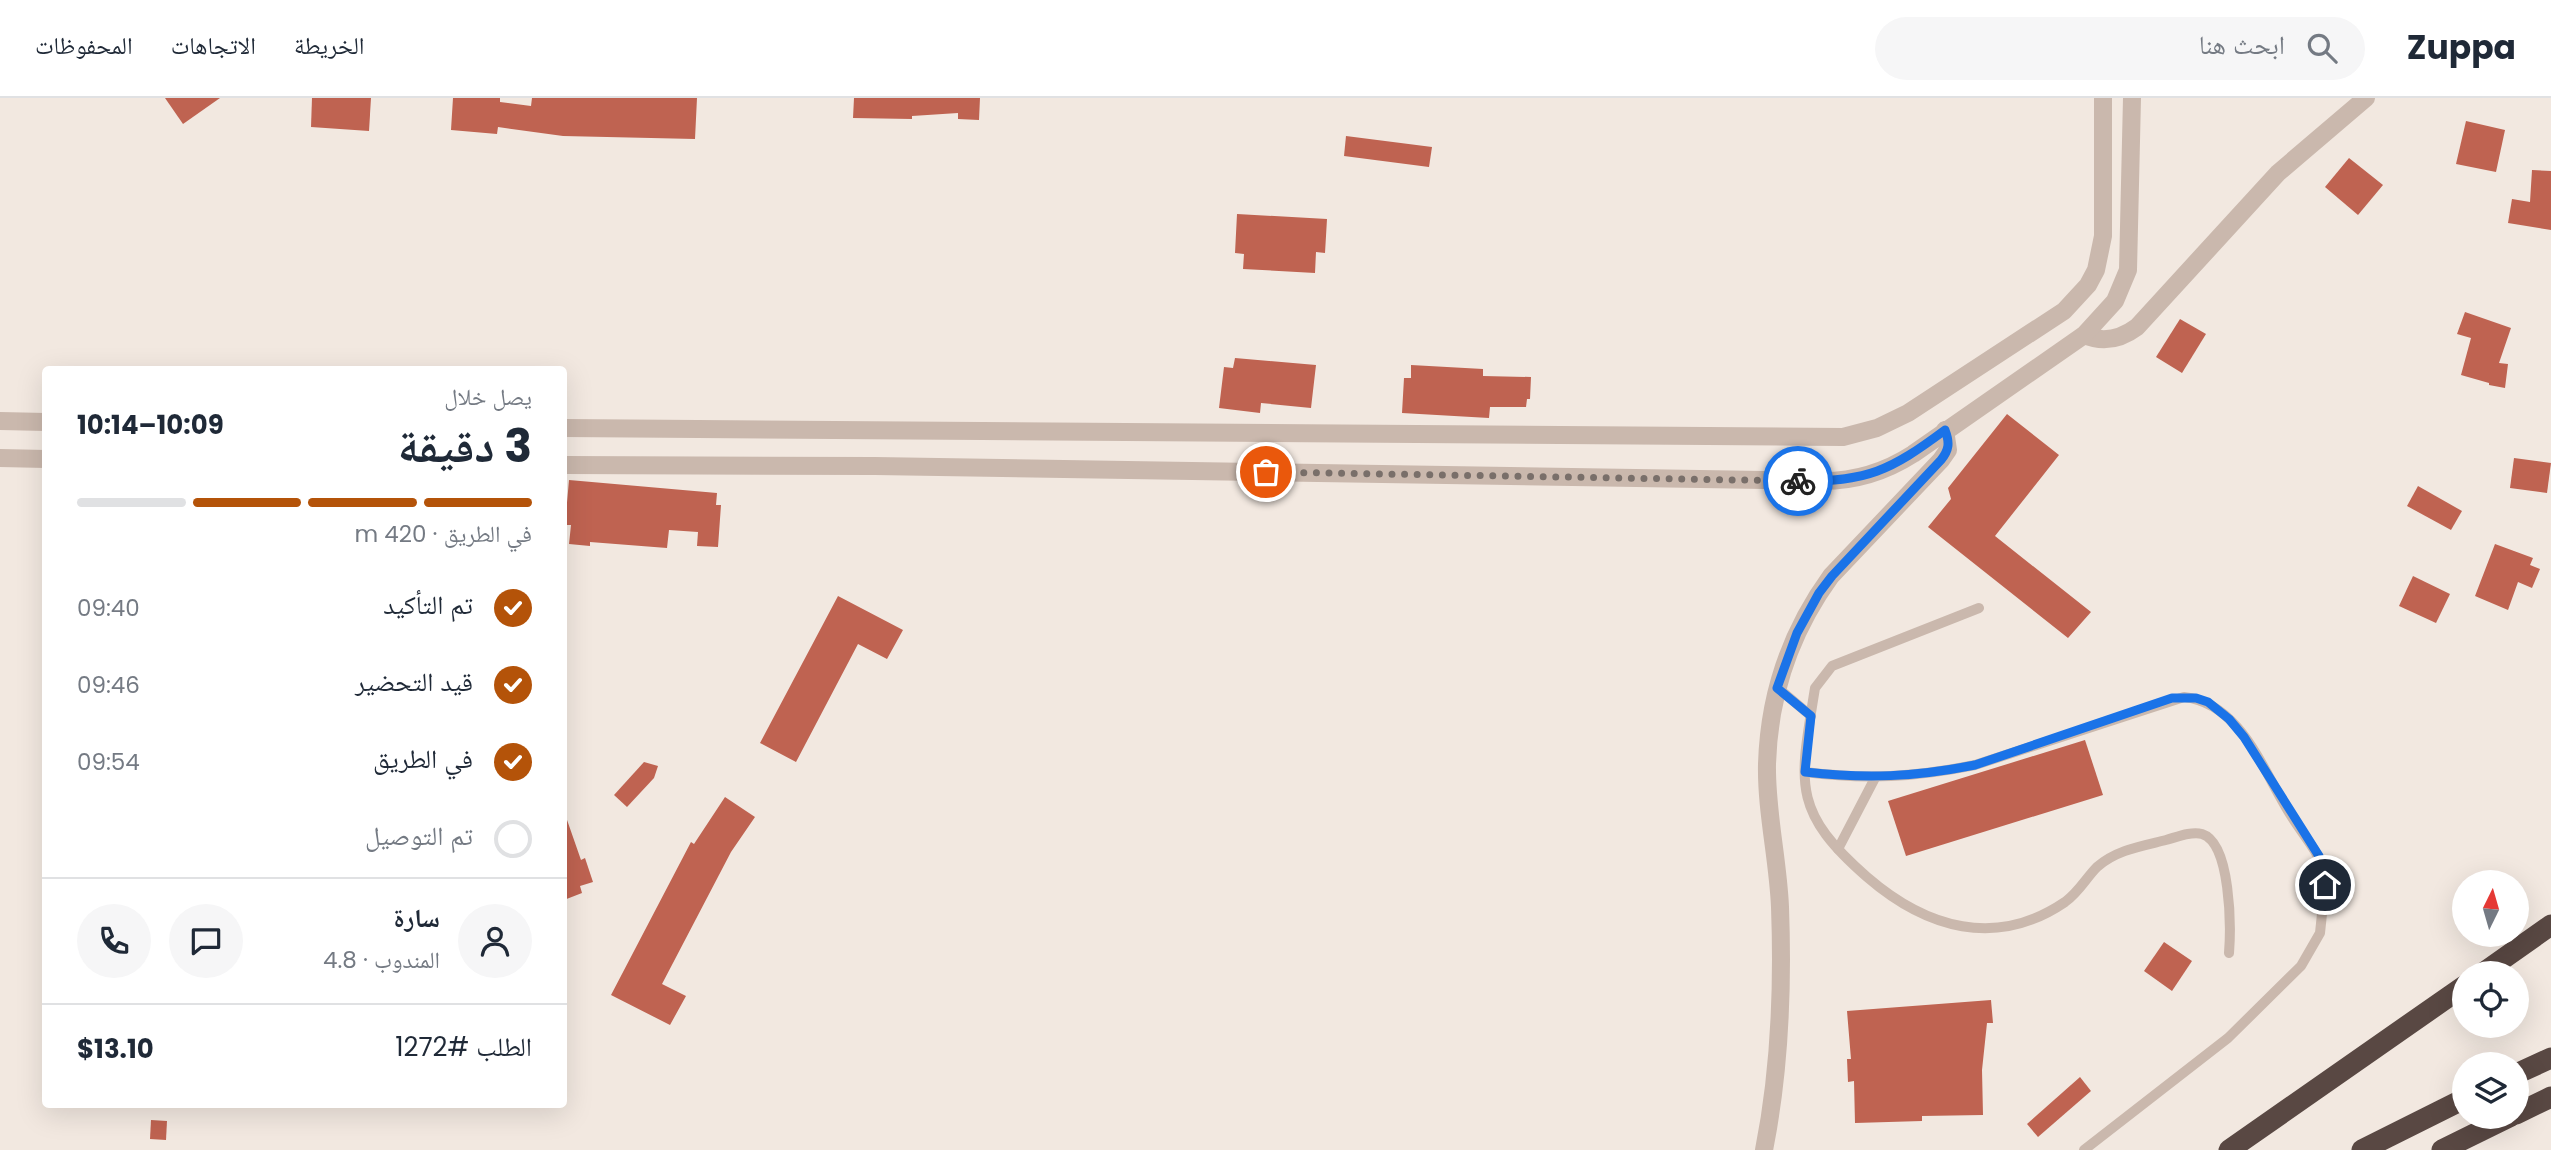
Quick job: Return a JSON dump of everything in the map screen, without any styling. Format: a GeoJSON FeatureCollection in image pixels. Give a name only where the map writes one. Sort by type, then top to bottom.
{"type":"FeatureCollection","features":[{"type":"Feature","properties":{"kind":"highway"},"geometry":{"type":"LineString","coordinates":[[2500,961],[2551,925]]}},
{"type":"Feature","properties":{"kind":"highway"},"geometry":{"type":"LineString","coordinates":[[2229,1150],[2452,994]]}},
{"type":"Feature","properties":{"kind":"highway"},"geometry":{"type":"LineString","coordinates":[[2529,1068],[2551,1058]]}},
{"type":"Feature","properties":{"kind":"highway"},"geometry":{"type":"LineString","coordinates":[[2529,1108],[2551,1097]]}},
{"type":"Feature","properties":{"kind":"highway"},"geometry":{"type":"LineString","coordinates":[[2362,1150],[2452,1105]]}},
{"type":"Feature","properties":{"kind":"highway"},"geometry":{"type":"LineString","coordinates":[[2442,1150],[2485,1129]]}},
{"type":"Feature","properties":{"kind":"street"},"geometry":{"type":"LineString","coordinates":[[567,428],[1843,438],[1877,428],[1908,413],[2064,311],[2088,285],[2096,270],[2102,236],[2103,98]]}},
{"type":"Feature","properties":{"kind":"street"},"geometry":{"type":"LineString","coordinates":[[567,465],[862,466],[1842,481],[1870,475],[1897,465],[2084,335],[2115,301],[2128,270],[2132,98]]}},
{"type":"Feature","properties":{"kind":"street"},"geometry":{"type":"LineString","coordinates":[[2084,335],[2099,340],[2117,338],[2137,327],[2277,173],[2366,98]]}},
{"type":"Feature","properties":{"kind":"street"},"geometry":{"type":"LineString","coordinates":[[0,421],[42,422]]}},
{"type":"Feature","properties":{"kind":"street"},"geometry":{"type":"LineString","coordinates":[[1764,1150],[1773,1105],[1781,970],[1780,904],[1767,765],[1777,688],[1797,633],[1819,593],[1941,460],[1948,450],[1945,430]]}},
{"type":"Feature","properties":{"kind":"street"},"geometry":{"type":"LineString","coordinates":[[0,458],[42,459]]}},
{"type":"Feature","properties":{"kind":"lane"},"geometry":{"type":"LineString","coordinates":[[1979,608],[1832,666],[1815,688],[1805,772],[1805,795],[1817,826],[1838,849],[1893,897],[1945,922],[1975,930],[2014,924],[2051,910],[2077,892],[2095,869],[2126,850],[2198,833],[2211,839],[2219,850],[2230,914],[2229,953]]}},
{"type":"Feature","properties":{"kind":"lane"},"geometry":{"type":"LineString","coordinates":[[1777,688],[1811,716]]}},
{"type":"Feature","properties":{"kind":"lane"},"geometry":{"type":"LineString","coordinates":[[1805,772],[1875,778],[1917,776],[1975,765],[2172,698],[2196,698],[2218,709],[2244,737],[2319,856],[2325,885],[2320,933],[2301,966],[2228,1038],[2084,1150]]}},
{"type":"Feature","properties":{"kind":"lane"},"geometry":{"type":"LineString","coordinates":[[1838,849],[1875,778]]}},
{"type":"Feature","properties":{"kind":"building"},"geometry":{"type":"Polygon","coordinates":[[[165,98],[220,98],[183,124],[165,98]]]}},
{"type":"Feature","properties":{"kind":"building"},"geometry":{"type":"Polygon","coordinates":[[[312,98],[371,98],[369,131],[311,127],[312,98]]]}},
{"type":"Feature","properties":{"kind":"building"},"geometry":{"type":"Polygon","coordinates":[[[453,98],[500,98],[500,102],[531,106],[532,98],[697,98],[695,139],[563,136],[498,127],[497,134],[451,130],[453,98]]]}},
{"type":"Feature","properties":{"kind":"building"},"geometry":{"type":"Polygon","coordinates":[[[854,98],[980,98],[979,120],[958,119],[958,113],[912,116],[912,119],[853,118],[854,98]]]}},
{"type":"Feature","properties":{"kind":"building"},"geometry":{"type":"Polygon","coordinates":[[[2466,121],[2505,130],[2496,172],[2456,164],[2466,121]]]}},
{"type":"Feature","properties":{"kind":"building"},"geometry":{"type":"Polygon","coordinates":[[[1346,136],[1432,147],[1429,167],[1344,156],[1346,136]]]}},
{"type":"Feature","properties":{"kind":"building"},"geometry":{"type":"Polygon","coordinates":[[[2349,158],[2383,185],[2358,215],[2325,187],[2349,158]]]}},
{"type":"Feature","properties":{"kind":"building"},"geometry":{"type":"Polygon","coordinates":[[[2532,170],[2551,171],[2551,230],[2508,223],[2512,199],[2530,202],[2532,170]]]}},
{"type":"Feature","properties":{"kind":"building"},"geometry":{"type":"Polygon","coordinates":[[[1237,214],[1327,219],[1325,253],[1316,252],[1315,273],[1243,269],[1244,254],[1235,253],[1237,214]]]}},
{"type":"Feature","properties":{"kind":"building"},"geometry":{"type":"Polygon","coordinates":[[[2465,312],[2511,328],[2499,363],[2508,364],[2505,388],[2461,375],[2471,338],[2457,334],[2465,312]]]}},
{"type":"Feature","properties":{"kind":"building"},"geometry":{"type":"Polygon","coordinates":[[[2180,319],[2206,334],[2182,373],[2156,357],[2180,319]]]}},
{"type":"Feature","properties":{"kind":"building"},"geometry":{"type":"Polygon","coordinates":[[[1235,358],[1316,365],[1311,408],[1261,403],[1260,413],[1219,408],[1224,367],[1233,368],[1235,358]]]}},
{"type":"Feature","properties":{"kind":"building"},"geometry":{"type":"Polygon","coordinates":[[[1411,365],[1483,369],[1483,376],[1531,377],[1530,399],[1527,399],[1526,407],[1490,407],[1489,418],[1402,413],[1404,378],[1411,378],[1411,365]]]}},
{"type":"Feature","properties":{"kind":"building"},"geometry":{"type":"Polygon","coordinates":[[[2007,414],[2059,455],[1995,536],[2091,612],[2068,638],[1928,527],[1951,499],[1948,488],[2007,414]]]}},
{"type":"Feature","properties":{"kind":"building"},"geometry":{"type":"Polygon","coordinates":[[[2514,458],[2551,463],[2547,493],[2510,488],[2514,458]]]}},
{"type":"Feature","properties":{"kind":"building"},"geometry":{"type":"Polygon","coordinates":[[[569,480],[717,493],[716,505],[721,505],[718,547],[697,546],[698,532],[669,530],[667,548],[590,542],[590,546],[569,544],[571,525],[567,525],[569,480]]]}},
{"type":"Feature","properties":{"kind":"building"},"geometry":{"type":"Polygon","coordinates":[[[2418,486],[2462,511],[2451,530],[2407,506],[2418,486]]]}},
{"type":"Feature","properties":{"kind":"building"},"geometry":{"type":"Polygon","coordinates":[[[2495,544],[2533,558],[2530,565],[2540,569],[2532,588],[2518,582],[2508,610],[2475,596],[2495,544]]]}},
{"type":"Feature","properties":{"kind":"building"},"geometry":{"type":"Polygon","coordinates":[[[2413,576],[2450,594],[2436,623],[2399,606],[2413,576]]]}},
{"type":"Feature","properties":{"kind":"building"},"geometry":{"type":"Polygon","coordinates":[[[838,596],[903,630],[887,659],[858,644],[796,762],[760,743],[838,596]]]}},
{"type":"Feature","properties":{"kind":"building"},"geometry":{"type":"Polygon","coordinates":[[[2085,740],[2103,795],[1906,856],[1888,801],[2085,740]]]}},
{"type":"Feature","properties":{"kind":"building"},"geometry":{"type":"Polygon","coordinates":[[[644,762],[658,766],[654,778],[627,807],[614,795],[644,762]]]}},
{"type":"Feature","properties":{"kind":"building"},"geometry":{"type":"Polygon","coordinates":[[[725,797],[755,817],[731,852],[662,984],[686,996],[670,1025],[611,995],[691,842],[694,844],[725,797]]]}},
{"type":"Feature","properties":{"kind":"building"},"geometry":{"type":"Polygon","coordinates":[[[567,820],[581,860],[585,858],[593,882],[580,886],[582,893],[567,899],[567,820]]]}},
{"type":"Feature","properties":{"kind":"building"},"geometry":{"type":"Polygon","coordinates":[[[2164,942],[2192,961],[2172,991],[2144,971],[2164,942]]]}},
{"type":"Feature","properties":{"kind":"building"},"geometry":{"type":"Polygon","coordinates":[[[1991,1000],[1993,1023],[1987,1023],[1982,1070],[1983,1115],[1922,1116],[1922,1121],[1855,1123],[1854,1081],[1848,1082],[1847,1059],[1851,1059],[1847,1011],[1991,1000]]]}},
{"type":"Feature","properties":{"kind":"building"},"geometry":{"type":"Polygon","coordinates":[[[2080,1077],[2091,1091],[2038,1137],[2027,1124],[2080,1077]]]}},
{"type":"Feature","properties":{"kind":"building"},"geometry":{"type":"Polygon","coordinates":[[[151,1120],[167,1121],[166,1140],[150,1139],[151,1120]]]}},
{"type":"Feature","properties":{"kind":"way so far"},"geometry":{"type":"LineString","coordinates":[[1266,472],[1798,481]]}},
{"type":"Feature","properties":{"kind":"route"},"geometry":{"type":"LineString","coordinates":[[1798,481],[1842,481],[1879,472],[1897,465],[1945,430],[1948,450],[1941,460],[1832,576],[1807,612],[1797,633],[1777,688],[1811,716],[1805,772],[1895,778],[1945,771],[1975,765],[2172,698],[2196,698],[2218,709],[2244,737],[2290,815],[2319,856],[2325,885]]}}]}
